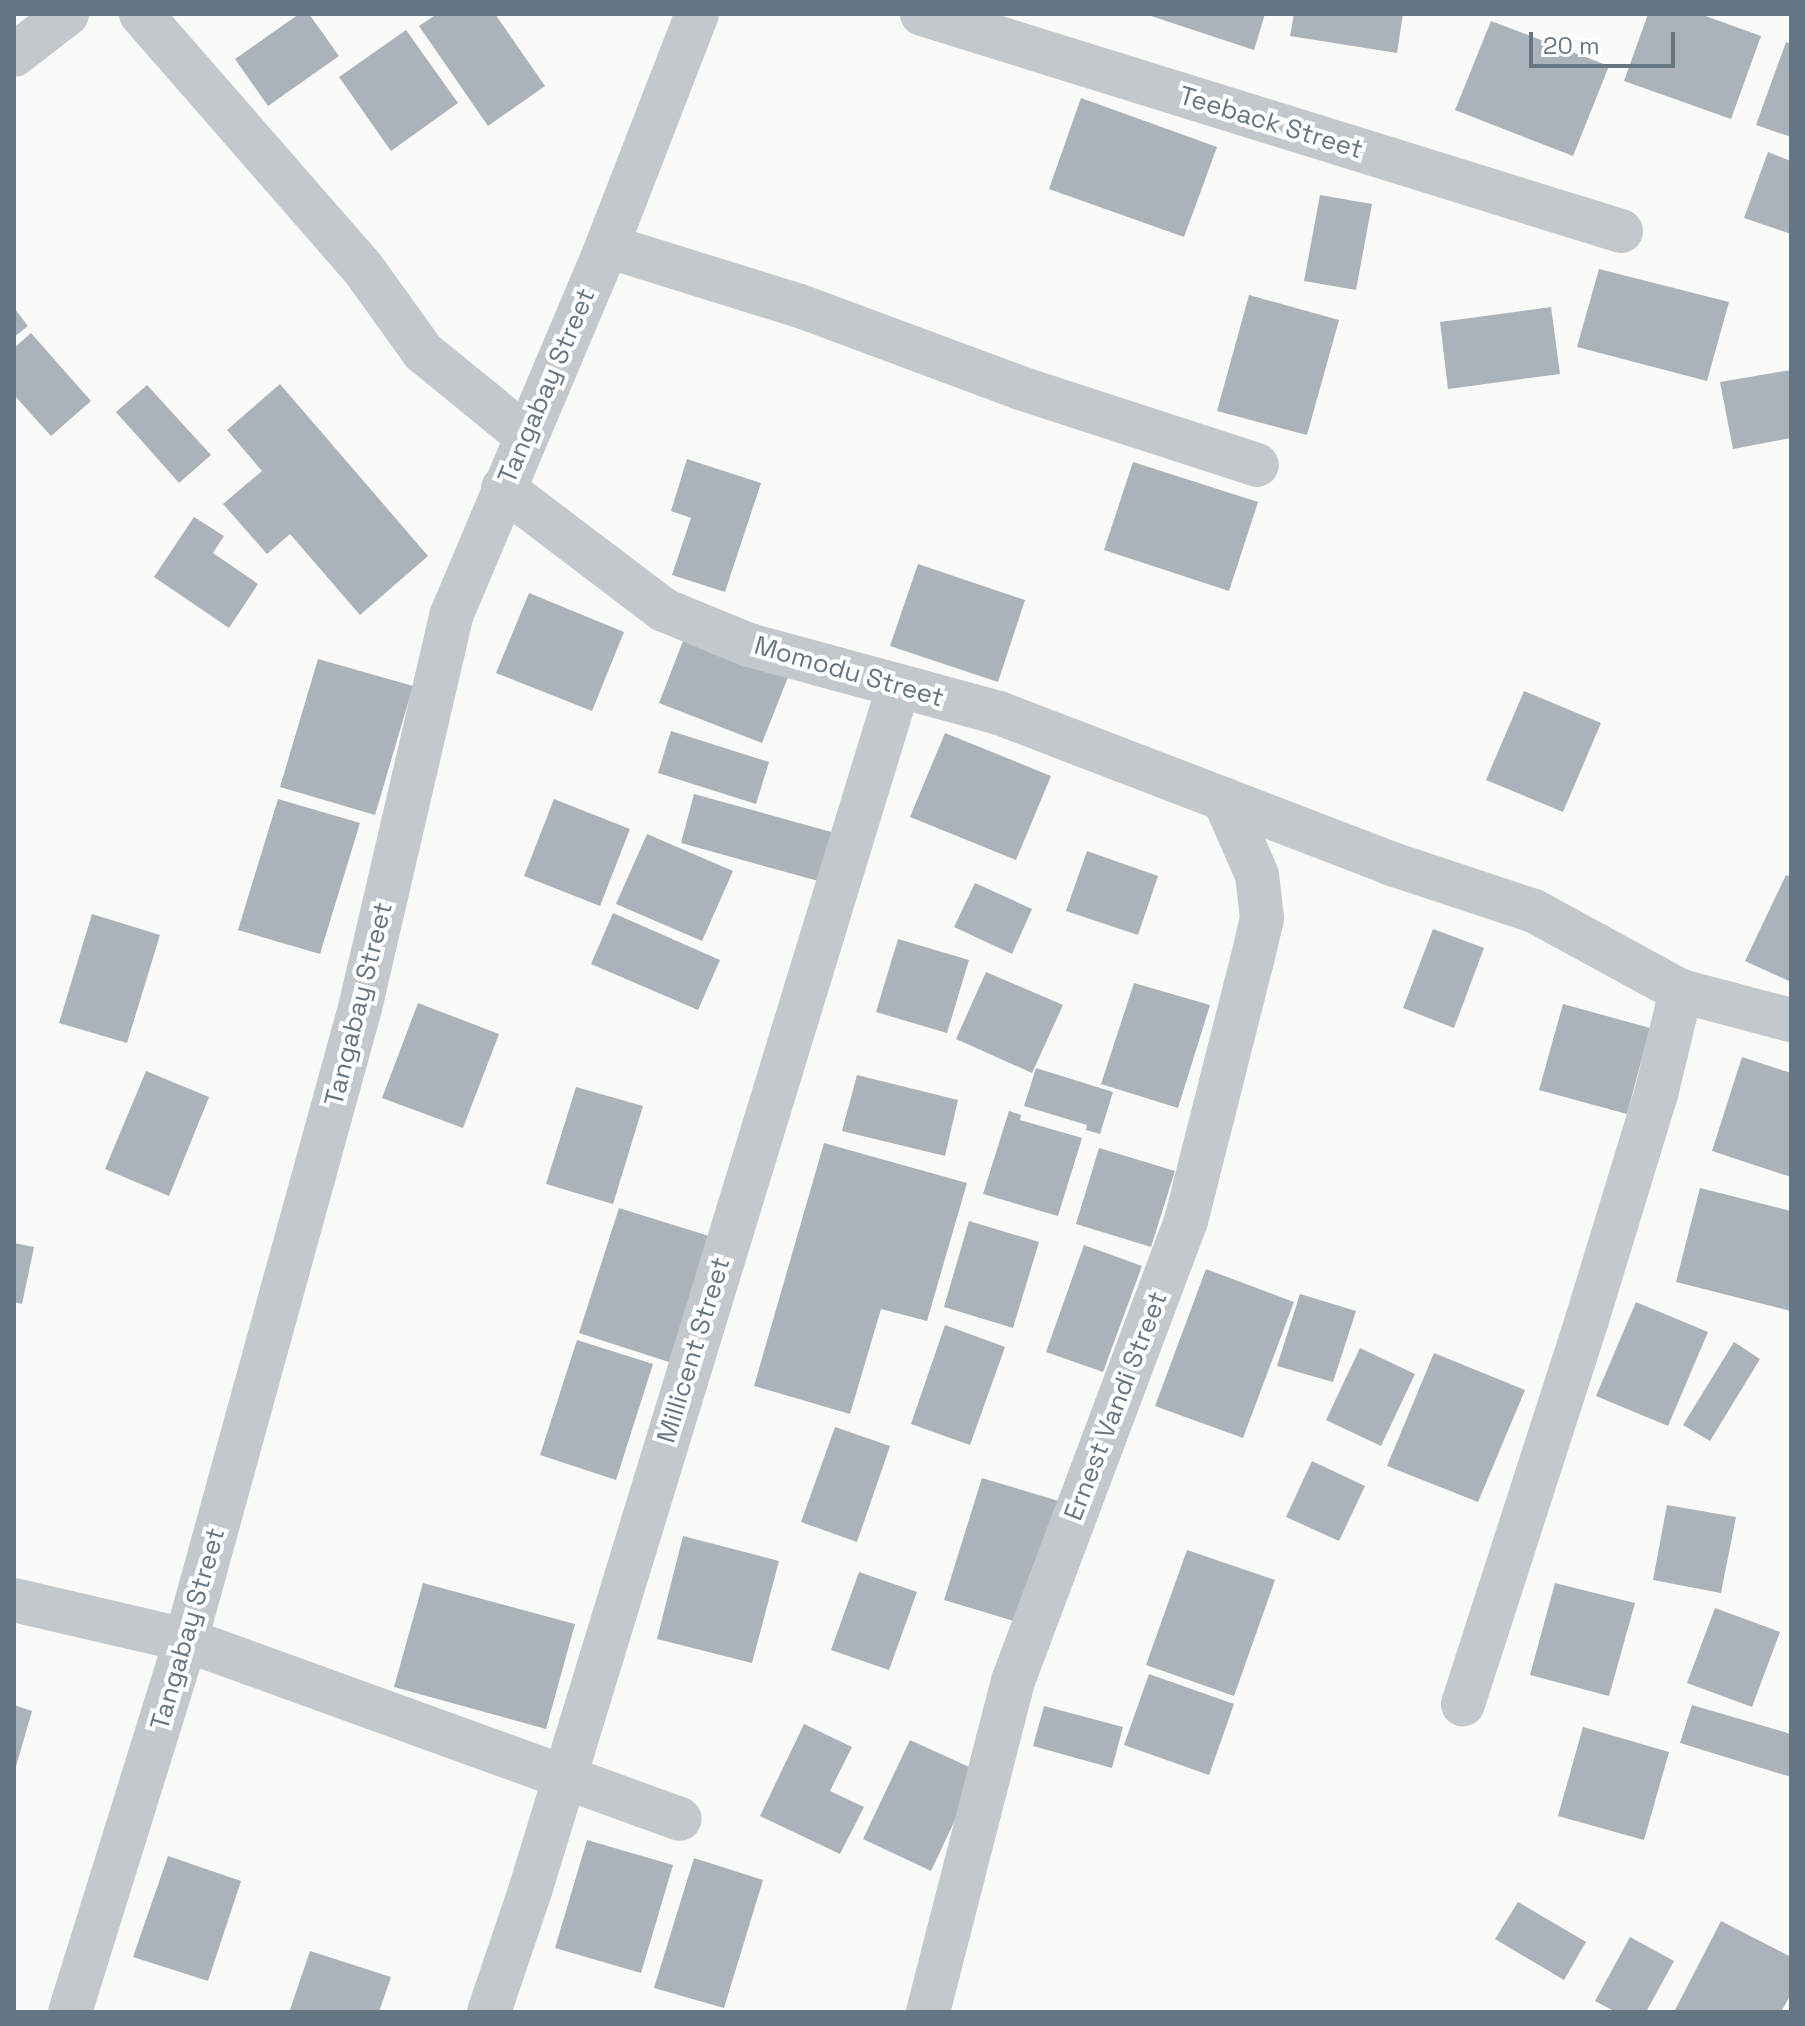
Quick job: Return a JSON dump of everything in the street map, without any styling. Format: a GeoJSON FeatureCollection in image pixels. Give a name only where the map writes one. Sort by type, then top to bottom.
{"type":"FeatureCollection","features":[{"type":"Feature","properties":{"kind":"street"},"geometry":{"type":"LineString","coordinates":[[14,55],[67,14]]}},
{"type":"Feature","properties":{"kind":"street"},"geometry":{"type":"LineString","coordinates":[[141,14],[362,267],[423,352],[526,436]]}},
{"type":"Feature","properties":{"kind":"street","name":"Tangabay Street"},"geometry":{"type":"LineString","coordinates":[[70,2012],[186,1640],[360,1008],[451,616],[607,246],[697,14]]}},
{"type":"Feature","properties":{"kind":"street","name":"Teeback Street"},"geometry":{"type":"LineString","coordinates":[[922,14],[1621,231]]}},
{"type":"Feature","properties":{"kind":"street"},"geometry":{"type":"LineString","coordinates":[[607,246],[800,306],[1020,388],[1257,465]]}},
{"type":"Feature","properties":{"kind":"street","name":"Momodu Street"},"geometry":{"type":"LineString","coordinates":[[503,488],[664,610],[749,645],[999,713],[1389,863],[1534,911],[1681,991],[1791,1020]]}},
{"type":"Feature","properties":{"kind":"street","name":"Millicent Street"},"geometry":{"type":"LineString","coordinates":[[489,2012],[530,1891],[562,1778],[898,688]]}},
{"type":"Feature","properties":{"kind":"street","name":"Ernest Vandi Street"},"geometry":{"type":"LineString","coordinates":[[928,2012],[1013,1681],[1186,1221],[1252,961],[1262,918],[1257,875],[1224,799]]}},
{"type":"Feature","properties":{"kind":"street"},"geometry":{"type":"LineString","coordinates":[[1463,1704],[1592,1305],[1656,1094],[1681,991]]}},
{"type":"Feature","properties":{"kind":"street"},"geometry":{"type":"LineString","coordinates":[[14,1600],[186,1640],[680,1819]]}},
{"type":"Feature","properties":{"kind":"building"},"geometry":{"type":"Polygon","coordinates":[[[299,14],[309,14],[339,56],[268,106],[235,59],[299,14]]]}},
{"type":"Feature","properties":{"kind":"building"},"geometry":{"type":"Polygon","coordinates":[[[437,14],[495,14],[545,86],[488,126],[419,26],[437,14]]]}},
{"type":"Feature","properties":{"kind":"building"},"geometry":{"type":"Polygon","coordinates":[[[1145,14],[1265,14],[1254,50],[1145,14]]]}},
{"type":"Feature","properties":{"kind":"building"},"geometry":{"type":"Polygon","coordinates":[[[1294,14],[1403,14],[1397,53],[1290,36],[1294,14]]]}},
{"type":"Feature","properties":{"kind":"building"},"geometry":{"type":"Polygon","coordinates":[[[1648,14],[1700,14],[1761,36],[1731,119],[1624,81],[1648,14]]]}},
{"type":"Feature","properties":{"kind":"building"},"geometry":{"type":"Polygon","coordinates":[[[1491,21],[1609,66],[1573,156],[1455,110],[1491,21]]]}},
{"type":"Feature","properties":{"kind":"building"},"geometry":{"type":"Polygon","coordinates":[[[406,30],[458,103],[391,151],[339,77],[406,30]]]}},
{"type":"Feature","properties":{"kind":"building"},"geometry":{"type":"Polygon","coordinates":[[[1786,42],[1791,44],[1791,137],[1756,125],[1786,42]]]}},
{"type":"Feature","properties":{"kind":"building"},"geometry":{"type":"Polygon","coordinates":[[[1081,98],[1217,147],[1184,237],[1049,189],[1081,98]]]}},
{"type":"Feature","properties":{"kind":"building"},"geometry":{"type":"Polygon","coordinates":[[[1768,152],[1791,161],[1791,234],[1744,218],[1768,152]]]}},
{"type":"Feature","properties":{"kind":"building"},"geometry":{"type":"Polygon","coordinates":[[[1320,195],[1372,204],[1356,290],[1304,281],[1320,195]]]}},
{"type":"Feature","properties":{"kind":"building"},"geometry":{"type":"Polygon","coordinates":[[[1599,269],[1729,302],[1707,381],[1577,347],[1599,269]]]}},
{"type":"Feature","properties":{"kind":"building"},"geometry":{"type":"Polygon","coordinates":[[[1249,295],[1339,320],[1307,435],[1217,411],[1249,295]]]}},
{"type":"Feature","properties":{"kind":"building"},"geometry":{"type":"Polygon","coordinates":[[[1551,307],[1560,374],[1448,389],[1440,322],[1551,307]]]}},
{"type":"Feature","properties":{"kind":"building"},"geometry":{"type":"Polygon","coordinates":[[[14,308],[28,326],[14,337],[14,308]]]}},
{"type":"Feature","properties":{"kind":"building"},"geometry":{"type":"Polygon","coordinates":[[[31,333],[91,401],[51,436],[14,395],[14,348],[31,333]]]}},
{"type":"Feature","properties":{"kind":"building"},"geometry":{"type":"Polygon","coordinates":[[[1791,370],[1791,438],[1733,449],[1720,382],[1791,370]]]}},
{"type":"Feature","properties":{"kind":"building"},"geometry":{"type":"Polygon","coordinates":[[[280,384],[428,556],[360,615],[290,534],[267,554],[223,504],[262,471],[227,430],[280,384]]]}},
{"type":"Feature","properties":{"kind":"building"},"geometry":{"type":"Polygon","coordinates":[[[147,385],[211,455],[179,483],[116,412],[147,385]]]}},
{"type":"Feature","properties":{"kind":"building"},"geometry":{"type":"Polygon","coordinates":[[[687,459],[761,483],[725,592],[672,575],[691,518],[671,511],[687,459]]]}},
{"type":"Feature","properties":{"kind":"building"},"geometry":{"type":"Polygon","coordinates":[[[1133,462],[1258,502],[1229,591],[1104,550],[1133,462]]]}},
{"type":"Feature","properties":{"kind":"building"},"geometry":{"type":"Polygon","coordinates":[[[194,517],[224,536],[213,553],[258,584],[229,628],[154,577],[194,517]]]}},
{"type":"Feature","properties":{"kind":"building"},"geometry":{"type":"Polygon","coordinates":[[[918,564],[1025,600],[998,682],[890,646],[918,564]]]}},
{"type":"Feature","properties":{"kind":"building"},"geometry":{"type":"Polygon","coordinates":[[[529,593],[624,632],[592,711],[496,673],[529,593]]]}},
{"type":"Feature","properties":{"kind":"building"},"geometry":{"type":"Polygon","coordinates":[[[685,636],[788,677],[762,743],[659,703],[685,636]]]}},
{"type":"Feature","properties":{"kind":"building"},"geometry":{"type":"Polygon","coordinates":[[[318,659],[413,686],[375,815],[280,787],[318,659]]]}},
{"type":"Feature","properties":{"kind":"building"},"geometry":{"type":"Polygon","coordinates":[[[1524,691],[1601,723],[1563,812],[1486,780],[1524,691]]]}},
{"type":"Feature","properties":{"kind":"building"},"geometry":{"type":"Polygon","coordinates":[[[671,731],[769,762],[756,804],[658,773],[671,731]]]}},
{"type":"Feature","properties":{"kind":"building"},"geometry":{"type":"Polygon","coordinates":[[[945,733],[1051,776],[1016,860],[910,817],[945,733]]]}},
{"type":"Feature","properties":{"kind":"building"},"geometry":{"type":"Polygon","coordinates":[[[694,794],[835,833],[822,882],[681,843],[694,794]]]}},
{"type":"Feature","properties":{"kind":"building"},"geometry":{"type":"Polygon","coordinates":[[[278,799],[360,823],[320,954],[238,930],[278,799]]]}},
{"type":"Feature","properties":{"kind":"building"},"geometry":{"type":"Polygon","coordinates":[[[554,799],[630,829],[600,906],[524,876],[554,799]]]}},
{"type":"Feature","properties":{"kind":"building"},"geometry":{"type":"Polygon","coordinates":[[[647,834],[733,871],[702,941],[616,904],[647,834]]]}},
{"type":"Feature","properties":{"kind":"building"},"geometry":{"type":"Polygon","coordinates":[[[1087,851],[1158,876],[1138,935],[1066,911],[1087,851]]]}},
{"type":"Feature","properties":{"kind":"building"},"geometry":{"type":"Polygon","coordinates":[[[1786,875],[1791,877],[1791,982],[1745,961],[1786,875]]]}},
{"type":"Feature","properties":{"kind":"building"},"geometry":{"type":"Polygon","coordinates":[[[975,883],[1032,909],[1012,954],[954,927],[975,883]]]}},
{"type":"Feature","properties":{"kind":"building"},"geometry":{"type":"Polygon","coordinates":[[[613,913],[720,960],[698,1010],[591,964],[613,913]]]}},
{"type":"Feature","properties":{"kind":"building"},"geometry":{"type":"Polygon","coordinates":[[[92,914],[160,935],[127,1043],[59,1023],[92,914]]]}},
{"type":"Feature","properties":{"kind":"building"},"geometry":{"type":"Polygon","coordinates":[[[1433,929],[1484,948],[1454,1028],[1403,1008],[1433,929]]]}},
{"type":"Feature","properties":{"kind":"building"},"geometry":{"type":"Polygon","coordinates":[[[898,939],[969,960],[947,1033],[876,1012],[898,939]]]}},
{"type":"Feature","properties":{"kind":"building"},"geometry":{"type":"Polygon","coordinates":[[[986,972],[1063,1005],[1032,1073],[956,1039],[986,972]]]}},
{"type":"Feature","properties":{"kind":"building"},"geometry":{"type":"Polygon","coordinates":[[[1134,983],[1210,1005],[1178,1108],[1101,1084],[1134,983]]]}},
{"type":"Feature","properties":{"kind":"building"},"geometry":{"type":"Polygon","coordinates":[[[418,1003],[499,1034],[463,1128],[382,1098],[418,1003]]]}},
{"type":"Feature","properties":{"kind":"building"},"geometry":{"type":"Polygon","coordinates":[[[1563,1004],[1650,1028],[1627,1114],[1539,1090],[1563,1004]]]}},
{"type":"Feature","properties":{"kind":"building"},"geometry":{"type":"Polygon","coordinates":[[[1742,1057],[1791,1073],[1791,1177],[1712,1151],[1742,1057]]]}},
{"type":"Feature","properties":{"kind":"building"},"geometry":{"type":"Polygon","coordinates":[[[1036,1068],[1113,1092],[1100,1134],[1086,1130],[1087,1125],[1024,1106],[1036,1068]]]}},
{"type":"Feature","properties":{"kind":"building"},"geometry":{"type":"Polygon","coordinates":[[[146,1071],[209,1097],[169,1196],[105,1169],[146,1071]]]}},
{"type":"Feature","properties":{"kind":"building"},"geometry":{"type":"Polygon","coordinates":[[[857,1075],[958,1100],[945,1156],[842,1131],[857,1075]]]}},
{"type":"Feature","properties":{"kind":"building"},"geometry":{"type":"Polygon","coordinates":[[[576,1087],[643,1106],[613,1204],[546,1184],[576,1087]]]}},
{"type":"Feature","properties":{"kind":"building"},"geometry":{"type":"Polygon","coordinates":[[[1009,1111],[1021,1115],[1020,1120],[1082,1138],[1058,1216],[983,1194],[1009,1111]]]}},
{"type":"Feature","properties":{"kind":"building"},"geometry":{"type":"Polygon","coordinates":[[[824,1143],[967,1183],[927,1321],[881,1309],[850,1414],[754,1386],[824,1143]]]}},
{"type":"Feature","properties":{"kind":"building"},"geometry":{"type":"Polygon","coordinates":[[[1099,1148],[1175,1171],[1151,1247],[1076,1224],[1099,1148]]]}},
{"type":"Feature","properties":{"kind":"building"},"geometry":{"type":"Polygon","coordinates":[[[1700,1188],[1791,1211],[1791,1311],[1676,1282],[1700,1188]]]}},
{"type":"Feature","properties":{"kind":"building"},"geometry":{"type":"Polygon","coordinates":[[[619,1208],[709,1236],[669,1362],[579,1333],[619,1208]]]}},
{"type":"Feature","properties":{"kind":"building"},"geometry":{"type":"Polygon","coordinates":[[[969,1221],[1039,1242],[1013,1328],[944,1307],[969,1221]]]}},
{"type":"Feature","properties":{"kind":"building"},"geometry":{"type":"Polygon","coordinates":[[[14,1243],[34,1247],[22,1304],[14,1302],[14,1243]]]}},
{"type":"Feature","properties":{"kind":"building"},"geometry":{"type":"Polygon","coordinates":[[[1084,1245],[1142,1266],[1103,1372],[1046,1352],[1084,1245]]]}},
{"type":"Feature","properties":{"kind":"building"},"geometry":{"type":"Polygon","coordinates":[[[1206,1269],[1294,1302],[1243,1438],[1155,1406],[1206,1269]]]}},
{"type":"Feature","properties":{"kind":"building"},"geometry":{"type":"Polygon","coordinates":[[[1300,1294],[1356,1311],[1333,1382],[1277,1366],[1300,1294]]]}},
{"type":"Feature","properties":{"kind":"building"},"geometry":{"type":"Polygon","coordinates":[[[1636,1302],[1708,1332],[1668,1426],[1596,1396],[1636,1302]]]}},
{"type":"Feature","properties":{"kind":"building"},"geometry":{"type":"Polygon","coordinates":[[[945,1325],[1005,1347],[970,1445],[911,1424],[945,1325]]]}},
{"type":"Feature","properties":{"kind":"building"},"geometry":{"type":"Polygon","coordinates":[[[577,1340],[653,1364],[616,1480],[540,1455],[577,1340]]]}},
{"type":"Feature","properties":{"kind":"building"},"geometry":{"type":"Polygon","coordinates":[[[1734,1342],[1760,1359],[1710,1441],[1683,1425],[1734,1342]]]}},
{"type":"Feature","properties":{"kind":"building"},"geometry":{"type":"Polygon","coordinates":[[[1360,1348],[1415,1374],[1381,1446],[1326,1420],[1360,1348]]]}},
{"type":"Feature","properties":{"kind":"building"},"geometry":{"type":"Polygon","coordinates":[[[1434,1353],[1525,1390],[1478,1502],[1387,1466],[1434,1353]]]}},
{"type":"Feature","properties":{"kind":"building"},"geometry":{"type":"Polygon","coordinates":[[[835,1427],[890,1446],[857,1542],[801,1522],[835,1427]]]}},
{"type":"Feature","properties":{"kind":"building"},"geometry":{"type":"Polygon","coordinates":[[[1312,1461],[1365,1486],[1339,1541],[1286,1517],[1312,1461]]]}},
{"type":"Feature","properties":{"kind":"building"},"geometry":{"type":"Polygon","coordinates":[[[982,1478],[1062,1502],[1024,1624],[944,1600],[982,1478]]]}},
{"type":"Feature","properties":{"kind":"building"},"geometry":{"type":"Polygon","coordinates":[[[1667,1505],[1736,1517],[1721,1593],[1653,1580],[1667,1505]]]}},
{"type":"Feature","properties":{"kind":"building"},"geometry":{"type":"Polygon","coordinates":[[[683,1536],[779,1561],[752,1663],[657,1639],[683,1536]]]}},
{"type":"Feature","properties":{"kind":"building"},"geometry":{"type":"Polygon","coordinates":[[[1187,1550],[1275,1580],[1234,1696],[1146,1665],[1187,1550]]]}},
{"type":"Feature","properties":{"kind":"building"},"geometry":{"type":"Polygon","coordinates":[[[859,1572],[917,1592],[889,1670],[831,1650],[859,1572]]]}},
{"type":"Feature","properties":{"kind":"building"},"geometry":{"type":"Polygon","coordinates":[[[423,1583],[575,1624],[546,1729],[394,1687],[423,1583]]]}},
{"type":"Feature","properties":{"kind":"building"},"geometry":{"type":"Polygon","coordinates":[[[1555,1583],[1635,1603],[1609,1696],[1530,1675],[1555,1583]]]}},
{"type":"Feature","properties":{"kind":"building"},"geometry":{"type":"Polygon","coordinates":[[[1715,1608],[1780,1632],[1752,1707],[1687,1683],[1715,1608]]]}},
{"type":"Feature","properties":{"kind":"building"},"geometry":{"type":"Polygon","coordinates":[[[1149,1674],[1234,1704],[1209,1775],[1124,1745],[1149,1674]]]}},
{"type":"Feature","properties":{"kind":"building"},"geometry":{"type":"Polygon","coordinates":[[[14,1705],[32,1711],[15,1770],[14,1770],[14,1705]]]}},
{"type":"Feature","properties":{"kind":"building"},"geometry":{"type":"Polygon","coordinates":[[[1692,1705],[1791,1734],[1791,1777],[1680,1743],[1692,1705]]]}},
{"type":"Feature","properties":{"kind":"building"},"geometry":{"type":"Polygon","coordinates":[[[1044,1706],[1123,1727],[1112,1768],[1033,1746],[1044,1706]]]}},
{"type":"Feature","properties":{"kind":"building"},"geometry":{"type":"Polygon","coordinates":[[[804,1724],[852,1747],[830,1791],[864,1807],[840,1854],[760,1816],[804,1724]]]}},
{"type":"Feature","properties":{"kind":"building"},"geometry":{"type":"Polygon","coordinates":[[[1583,1727],[1669,1752],[1644,1840],[1558,1816],[1583,1727]]]}},
{"type":"Feature","properties":{"kind":"building"},"geometry":{"type":"Polygon","coordinates":[[[910,1740],[978,1771],[931,1871],[863,1839],[910,1740]]]}},
{"type":"Feature","properties":{"kind":"building"},"geometry":{"type":"Polygon","coordinates":[[[587,1840],[673,1865],[641,1973],[555,1948],[587,1840]]]}},
{"type":"Feature","properties":{"kind":"building"},"geometry":{"type":"Polygon","coordinates":[[[168,1856],[241,1881],[208,1981],[133,1957],[168,1856]]]}},
{"type":"Feature","properties":{"kind":"building"},"geometry":{"type":"Polygon","coordinates":[[[694,1858],[763,1880],[724,2008],[654,1988],[694,1858]]]}},
{"type":"Feature","properties":{"kind":"building"},"geometry":{"type":"Polygon","coordinates":[[[1518,1902],[1586,1942],[1564,1980],[1495,1939],[1518,1902]]]}},
{"type":"Feature","properties":{"kind":"building"},"geometry":{"type":"Polygon","coordinates":[[[1721,1921],[1791,1957],[1791,1994],[1781,2012],[1674,2012],[1721,1921]]]}},
{"type":"Feature","properties":{"kind":"building"},"geometry":{"type":"Polygon","coordinates":[[[1630,1937],[1674,1961],[1646,2012],[1616,2012],[1595,2001],[1630,1937]]]}},
{"type":"Feature","properties":{"kind":"building"},"geometry":{"type":"Polygon","coordinates":[[[310,1951],[391,1977],[379,2012],[290,2010],[310,1951]]]}}]}
